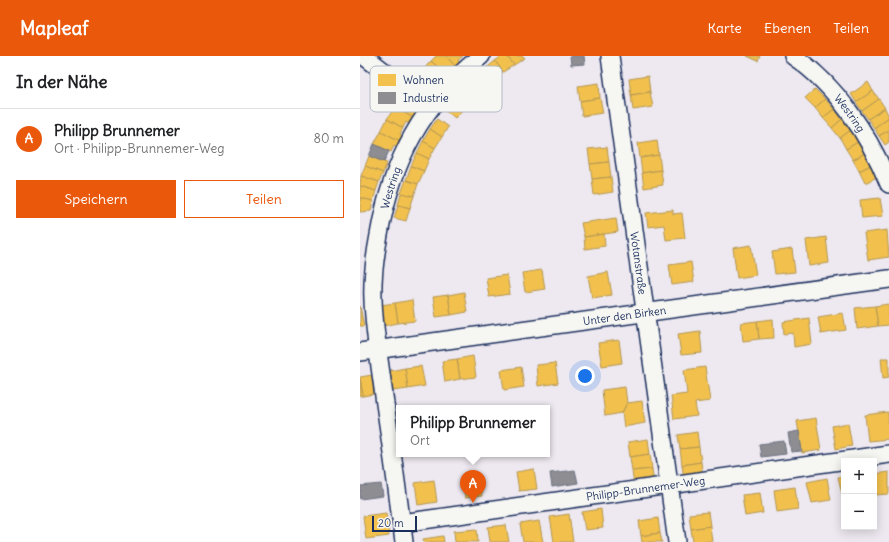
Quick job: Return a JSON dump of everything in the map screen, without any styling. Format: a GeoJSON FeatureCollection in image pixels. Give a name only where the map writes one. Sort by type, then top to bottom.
{"type":"FeatureCollection","features":[{"type":"Feature","properties":{"kind":"street"},"geometry":{"type":"LineString","coordinates":[[364,56],[377,66]]}},
{"type":"Feature","properties":{"kind":"street","name":"Westring"},"geometry":{"type":"LineString","coordinates":[[469,66],[481,56]]}},
{"type":"Feature","properties":{"kind":"street","name":"Wotanstraße"},"geometry":{"type":"LineString","coordinates":[[610,56],[676,542]]}},
{"type":"Feature","properties":{"kind":"street","name":"Westring"},"geometry":{"type":"LineString","coordinates":[[793,56],[831,91],[857,123],[879,160],[889,184]]}},
{"type":"Feature","properties":{"kind":"street","name":"Westring"},"geometry":{"type":"LineString","coordinates":[[404,542],[378,349],[373,299],[374,264],[388,191],[398,163],[411,136],[427,112]]}},
{"type":"Feature","properties":{"kind":"street","name":"Unter den Birken"},"geometry":{"type":"LineString","coordinates":[[360,352],[889,279]]}},
{"type":"Feature","properties":{"kind":"street","name":"Philipp-Brunnemer-Weg"},"geometry":{"type":"LineString","coordinates":[[402,523],[669,487],[889,454]]}},
{"type":"Feature","properties":{"kind":"building: Wohnen"},"geometry":{"type":"Polygon","coordinates":[[[436,56],[446,56],[455,66],[436,66],[431,61],[436,56]]]}},
{"type":"Feature","properties":{"kind":"building: Wohnen"},"geometry":{"type":"Polygon","coordinates":[[[446,56],[463,56],[458,60],[460,63],[455,66],[446,56]]]}},
{"type":"Feature","properties":{"kind":"building: Wohnen"},"geometry":{"type":"Polygon","coordinates":[[[502,56],[507,56],[514,65],[503,72],[502,66],[499,66],[495,61],[502,56]]]}},
{"type":"Feature","properties":{"kind":"building: Wohnen"},"geometry":{"type":"Polygon","coordinates":[[[507,56],[523,56],[525,58],[514,65],[507,56]]]}},
{"type":"Feature","properties":{"kind":"building: Wohnen"},"geometry":{"type":"Polygon","coordinates":[[[747,56],[760,56],[758,61],[747,56]]]}},
{"type":"Feature","properties":{"kind":"building: Wohnen"},"geometry":{"type":"Polygon","coordinates":[[[431,61],[436,66],[426,66],[431,61]]]}},
{"type":"Feature","properties":{"kind":"building: Wohnen"},"geometry":{"type":"Polygon","coordinates":[[[495,61],[499,66],[489,66],[495,61]]]}},
{"type":"Feature","properties":{"kind":"building: Wohnen"},"geometry":{"type":"Polygon","coordinates":[[[648,76],[650,92],[631,95],[629,79],[648,76]]]}},
{"type":"Feature","properties":{"kind":"building: Wohnen"},"geometry":{"type":"Polygon","coordinates":[[[868,82],[873,91],[856,102],[851,94],[868,82]]]}},
{"type":"Feature","properties":{"kind":"building: Wohnen"},"geometry":{"type":"Polygon","coordinates":[[[599,83],[600,98],[580,101],[578,86],[599,83]]]}},
{"type":"Feature","properties":{"kind":"building: Wohnen"},"geometry":{"type":"Polygon","coordinates":[[[815,89],[825,99],[815,108],[805,98],[815,89]]]}},
{"type":"Feature","properties":{"kind":"building: Wohnen"},"geometry":{"type":"Polygon","coordinates":[[[873,91],[879,99],[862,111],[856,102],[873,91]]]}},
{"type":"Feature","properties":{"kind":"building: Wohnen"},"geometry":{"type":"Polygon","coordinates":[[[650,92],[653,107],[633,110],[631,95],[650,92]]]}},
{"type":"Feature","properties":{"kind":"building: Wohnen"},"geometry":{"type":"Polygon","coordinates":[[[600,98],[603,113],[582,116],[580,101],[600,98]]]}},
{"type":"Feature","properties":{"kind":"building: Wohnen"},"geometry":{"type":"Polygon","coordinates":[[[825,99],[834,109],[823,118],[815,108],[825,99]]]}},
{"type":"Feature","properties":{"kind":"building: Wohnen"},"geometry":{"type":"Polygon","coordinates":[[[879,99],[885,108],[868,119],[862,111],[879,99]]]}},
{"type":"Feature","properties":{"kind":"building: Wohnen"},"geometry":{"type":"Polygon","coordinates":[[[885,108],[889,117],[874,128],[868,119],[885,108]]]}},
{"type":"Feature","properties":{"kind":"building: Wohnen"},"geometry":{"type":"Polygon","coordinates":[[[834,109],[842,119],[832,128],[823,118],[834,109]]]}},
{"type":"Feature","properties":{"kind":"building: Wohnen"},"geometry":{"type":"Polygon","coordinates":[[[392,112],[403,112],[413,118],[409,124],[406,122],[403,128],[387,119],[392,112]]]}},
{"type":"Feature","properties":{"kind":"building: Wohnen"},"geometry":{"type":"Polygon","coordinates":[[[403,112],[415,112],[416,113],[413,118],[403,112]]]}},
{"type":"Feature","properties":{"kind":"building: Wohnen"},"geometry":{"type":"Polygon","coordinates":[[[448,112],[460,112],[455,118],[448,112]]]}},
{"type":"Feature","properties":{"kind":"building: Wohnen"},"geometry":{"type":"Polygon","coordinates":[[[889,117],[889,130],[879,136],[874,128],[889,117]]]}},
{"type":"Feature","properties":{"kind":"building: Wohnen"},"geometry":{"type":"Polygon","coordinates":[[[387,119],[403,128],[400,134],[403,136],[400,141],[381,131],[387,119]]]}},
{"type":"Feature","properties":{"kind":"building: Wohnen"},"geometry":{"type":"Polygon","coordinates":[[[437,119],[448,127],[442,137],[430,129],[437,119]]]}},
{"type":"Feature","properties":{"kind":"building: Wohnen"},"geometry":{"type":"Polygon","coordinates":[[[842,119],[851,130],[840,138],[832,128],[842,119]]]}},
{"type":"Feature","properties":{"kind":"building: Wohnen"},"geometry":{"type":"Polygon","coordinates":[[[430,129],[442,137],[435,148],[423,141],[430,129]]]}},
{"type":"Feature","properties":{"kind":"building: Wohnen"},"geometry":{"type":"Polygon","coordinates":[[[851,130],[858,142],[846,149],[840,138],[851,130]]]}},
{"type":"Feature","properties":{"kind":"building: Wohnen"},"geometry":{"type":"Polygon","coordinates":[[[889,130],[889,142],[885,145],[879,136],[889,130]]]}},
{"type":"Feature","properties":{"kind":"building: Wohnen"},"geometry":{"type":"Polygon","coordinates":[[[381,131],[400,141],[398,147],[394,145],[391,152],[374,144],[381,131]]]}},
{"type":"Feature","properties":{"kind":"building: Wohnen"},"geometry":{"type":"Polygon","coordinates":[[[657,140],[659,155],[640,158],[638,143],[657,140]]]}},
{"type":"Feature","properties":{"kind":"building: Wohnen"},"geometry":{"type":"Polygon","coordinates":[[[423,141],[435,148],[429,159],[417,153],[423,141]]]}},
{"type":"Feature","properties":{"kind":"building: Wohnen"},"geometry":{"type":"Polygon","coordinates":[[[858,142],[865,153],[853,160],[846,149],[858,142]]]}},
{"type":"Feature","properties":{"kind":"building: Wohnen"},"geometry":{"type":"Polygon","coordinates":[[[607,147],[609,162],[590,164],[588,149],[607,147]]]}},
{"type":"Feature","properties":{"kind":"building: Wohnen"},"geometry":{"type":"Polygon","coordinates":[[[417,153],[429,159],[424,171],[411,166],[417,153]]]}},
{"type":"Feature","properties":{"kind":"building: Wohnen"},"geometry":{"type":"Polygon","coordinates":[[[865,153],[871,165],[859,171],[853,160],[865,153]]]}},
{"type":"Feature","properties":{"kind":"building: Wohnen"},"geometry":{"type":"Polygon","coordinates":[[[659,155],[661,170],[642,173],[640,158],[659,155]]]}},
{"type":"Feature","properties":{"kind":"building: Wohnen"},"geometry":{"type":"Polygon","coordinates":[[[369,156],[387,163],[383,173],[365,166],[369,156]]]}},
{"type":"Feature","properties":{"kind":"building: Wohnen"},"geometry":{"type":"Polygon","coordinates":[[[609,162],[611,177],[592,179],[590,164],[609,162]]]}},
{"type":"Feature","properties":{"kind":"building: Wohnen"},"geometry":{"type":"Polygon","coordinates":[[[871,165],[877,177],[865,183],[859,171],[871,165]]]}},
{"type":"Feature","properties":{"kind":"building: Wohnen"},"geometry":{"type":"Polygon","coordinates":[[[365,166],[383,173],[379,182],[361,176],[365,166]]]}},
{"type":"Feature","properties":{"kind":"building: Wohnen"},"geometry":{"type":"Polygon","coordinates":[[[411,166],[424,171],[418,184],[406,180],[411,166]]]}},
{"type":"Feature","properties":{"kind":"building: Wohnen"},"geometry":{"type":"Polygon","coordinates":[[[661,170],[663,185],[644,188],[642,173],[661,170]]]}},
{"type":"Feature","properties":{"kind":"building: Wohnen"},"geometry":{"type":"Polygon","coordinates":[[[361,176],[379,182],[376,191],[360,186],[361,176]]]}},
{"type":"Feature","properties":{"kind":"building: Wohnen"},"geometry":{"type":"Polygon","coordinates":[[[611,177],[613,192],[594,195],[592,179],[611,177]]]}},
{"type":"Feature","properties":{"kind":"building: Wohnen"},"geometry":{"type":"Polygon","coordinates":[[[406,180],[418,184],[414,196],[401,193],[406,180]]]}},
{"type":"Feature","properties":{"kind":"building: Wohnen"},"geometry":{"type":"Polygon","coordinates":[[[360,186],[376,191],[373,201],[360,198],[360,186]]]}},
{"type":"Feature","properties":{"kind":"building: Wohnen"},"geometry":{"type":"Polygon","coordinates":[[[401,193],[414,196],[410,208],[398,205],[401,193]]]}},
{"type":"Feature","properties":{"kind":"building: Wohnen"},"geometry":{"type":"Polygon","coordinates":[[[360,198],[373,201],[371,211],[360,212],[360,198]]]}},
{"type":"Feature","properties":{"kind":"building: Wohnen"},"geometry":{"type":"Polygon","coordinates":[[[880,198],[883,216],[862,218],[860,200],[880,198]]]}},
{"type":"Feature","properties":{"kind":"building: Wohnen"},"geometry":{"type":"Polygon","coordinates":[[[398,205],[410,208],[406,221],[394,218],[398,205]]]}},
{"type":"Feature","properties":{"kind":"building: Wohnen"},"geometry":{"type":"Polygon","coordinates":[[[673,210],[673,214],[682,213],[685,238],[666,240],[664,225],[648,227],[646,213],[673,210]]]}},
{"type":"Feature","properties":{"kind":"building: Wohnen"},"geometry":{"type":"Polygon","coordinates":[[[616,218],[618,232],[584,237],[581,223],[616,218]]]}},
{"type":"Feature","properties":{"kind":"building: Wohnen"},"geometry":{"type":"Polygon","coordinates":[[[887,230],[889,257],[868,260],[864,233],[887,230]]]}},
{"type":"Feature","properties":{"kind":"building: Wohnen"},"geometry":{"type":"Polygon","coordinates":[[[604,234],[605,246],[585,249],[584,237],[604,234]]]}},
{"type":"Feature","properties":{"kind":"building: Wohnen"},"geometry":{"type":"Polygon","coordinates":[[[826,237],[829,263],[809,266],[806,240],[826,237]]]}},
{"type":"Feature","properties":{"kind":"building: Wohnen"},"geometry":{"type":"Polygon","coordinates":[[[751,245],[756,275],[737,278],[733,248],[751,245]]]}},
{"type":"Feature","properties":{"kind":"building: Wohnen"},"geometry":{"type":"Polygon","coordinates":[[[792,249],[795,272],[775,274],[772,252],[792,249]]]}},
{"type":"Feature","properties":{"kind":"building: Wohnen"},"geometry":{"type":"Polygon","coordinates":[[[691,262],[694,282],[672,285],[669,265],[691,262]]]}},
{"type":"Feature","properties":{"kind":"building: Wohnen"},"geometry":{"type":"Polygon","coordinates":[[[542,270],[545,289],[525,292],[522,273],[542,270]]]}},
{"type":"Feature","properties":{"kind":"building: Wohnen"},"geometry":{"type":"Polygon","coordinates":[[[608,272],[612,295],[592,298],[588,276],[608,272]]]}},
{"type":"Feature","properties":{"kind":"building: Wohnen"},"geometry":{"type":"Polygon","coordinates":[[[507,275],[510,294],[489,297],[486,278],[507,275]]]}},
{"type":"Feature","properties":{"kind":"building: Wohnen"},"geometry":{"type":"Polygon","coordinates":[[[464,292],[467,312],[451,315],[448,295],[464,292]]]}},
{"type":"Feature","properties":{"kind":"building: Wohnen"},"geometry":{"type":"Polygon","coordinates":[[[448,295],[451,315],[436,317],[433,297],[448,295]]]}},
{"type":"Feature","properties":{"kind":"building: Wohnen"},"geometry":{"type":"Polygon","coordinates":[[[412,300],[415,321],[398,323],[395,303],[412,300]]]}},
{"type":"Feature","properties":{"kind":"building: Wohnen"},"geometry":{"type":"Polygon","coordinates":[[[395,303],[398,323],[383,326],[380,305],[395,303]]]}},
{"type":"Feature","properties":{"kind":"building: Wohnen"},"geometry":{"type":"Polygon","coordinates":[[[889,304],[889,325],[878,326],[875,306],[889,304]]]}},
{"type":"Feature","properties":{"kind":"building: Wohnen"},"geometry":{"type":"Polygon","coordinates":[[[360,306],[364,326],[360,326],[360,306]]]}},
{"type":"Feature","properties":{"kind":"building: Wohnen"},"geometry":{"type":"Polygon","coordinates":[[[875,306],[878,326],[857,329],[855,308],[875,306]]]}},
{"type":"Feature","properties":{"kind":"building: Wohnen"},"geometry":{"type":"Polygon","coordinates":[[[843,313],[846,330],[821,334],[818,317],[843,313]]]}},
{"type":"Feature","properties":{"kind":"building: Wohnen"},"geometry":{"type":"Polygon","coordinates":[[[809,318],[812,344],[794,347],[793,333],[784,334],[783,322],[809,318]]]}},
{"type":"Feature","properties":{"kind":"building: Wohnen"},"geometry":{"type":"Polygon","coordinates":[[[773,319],[774,338],[759,339],[757,321],[773,319]]]}},
{"type":"Feature","properties":{"kind":"building: Wohnen"},"geometry":{"type":"Polygon","coordinates":[[[757,321],[759,339],[743,341],[741,323],[757,321]]]}},
{"type":"Feature","properties":{"kind":"building: Wohnen"},"geometry":{"type":"Polygon","coordinates":[[[700,331],[702,353],[681,355],[678,334],[700,331]]]}},
{"type":"Feature","properties":{"kind":"building: Wohnen"},"geometry":{"type":"Polygon","coordinates":[[[619,340],[622,363],[602,366],[598,343],[619,340]]]}},
{"type":"Feature","properties":{"kind":"building: Wohnen"},"geometry":{"type":"Polygon","coordinates":[[[473,356],[476,377],[460,379],[457,359],[473,356]]]}},
{"type":"Feature","properties":{"kind":"building: Wohnen"},"geometry":{"type":"Polygon","coordinates":[[[881,358],[889,358],[889,377],[883,378],[881,358]]]}},
{"type":"Feature","properties":{"kind":"building: Wohnen"},"geometry":{"type":"Polygon","coordinates":[[[457,359],[460,379],[445,382],[442,361],[457,359]]]}},
{"type":"Feature","properties":{"kind":"building: Wohnen"},"geometry":{"type":"Polygon","coordinates":[[[555,363],[558,383],[538,386],[536,365],[555,363]]]}},
{"type":"Feature","properties":{"kind":"building: Wohnen"},"geometry":{"type":"Polygon","coordinates":[[[421,366],[425,386],[408,389],[405,368],[421,366]]]}},
{"type":"Feature","properties":{"kind":"building: Wohnen"},"geometry":{"type":"Polygon","coordinates":[[[521,367],[524,387],[504,390],[501,370],[521,367]]]}},
{"type":"Feature","properties":{"kind":"building: Wohnen"},"geometry":{"type":"Polygon","coordinates":[[[705,367],[710,401],[695,403],[697,416],[674,419],[671,396],[687,394],[684,370],[705,367]]]}},
{"type":"Feature","properties":{"kind":"building: Wohnen"},"geometry":{"type":"Polygon","coordinates":[[[405,368],[408,389],[393,391],[390,371],[405,368]]]}},
{"type":"Feature","properties":{"kind":"building: Wohnen"},"geometry":{"type":"Polygon","coordinates":[[[372,375],[374,394],[363,396],[360,377],[372,375]]]}},
{"type":"Feature","properties":{"kind":"building: Wohnen"},"geometry":{"type":"Polygon","coordinates":[[[360,379],[363,396],[360,396],[360,379]]]}},
{"type":"Feature","properties":{"kind":"building: Wohnen"},"geometry":{"type":"Polygon","coordinates":[[[625,387],[627,403],[622,413],[605,416],[602,390],[625,387]]]}},
{"type":"Feature","properties":{"kind":"building: Wohnen"},"geometry":{"type":"Polygon","coordinates":[[[642,401],[645,423],[624,427],[622,413],[627,403],[642,401]]]}},
{"type":"Feature","properties":{"kind":"building: Wohnen"},"geometry":{"type":"Polygon","coordinates":[[[888,412],[889,439],[868,441],[865,415],[888,412]]]}},
{"type":"Feature","properties":{"kind":"building: Wohnen"},"geometry":{"type":"Polygon","coordinates":[[[816,418],[821,450],[802,453],[797,421],[816,418]]]}},
{"type":"Feature","properties":{"kind":"building: Wohnen"},"geometry":{"type":"Polygon","coordinates":[[[848,423],[852,446],[836,449],[832,426],[848,423]]]}},
{"type":"Feature","properties":{"kind":"building: Wohnen"},"geometry":{"type":"Polygon","coordinates":[[[697,432],[699,447],[680,449],[678,435],[697,432]]]}},
{"type":"Feature","properties":{"kind":"building: Wohnen"},"geometry":{"type":"Polygon","coordinates":[[[648,439],[650,454],[630,457],[628,442],[648,439]]]}},
{"type":"Feature","properties":{"kind":"building: Wohnen"},"geometry":{"type":"Polygon","coordinates":[[[699,447],[701,462],[682,465],[680,449],[699,447]]]}},
{"type":"Feature","properties":{"kind":"building: Wohnen"},"geometry":{"type":"Polygon","coordinates":[[[650,454],[652,469],[632,471],[630,457],[650,454]]]}},
{"type":"Feature","properties":{"kind":"building: Wohnen"},"geometry":{"type":"Polygon","coordinates":[[[701,462],[703,477],[684,479],[682,465],[701,462]]]}},
{"type":"Feature","properties":{"kind":"building: Wohnen"},"geometry":{"type":"Polygon","coordinates":[[[534,469],[537,489],[519,491],[516,472],[534,469]]]}},
{"type":"Feature","properties":{"kind":"building: Wohnen"},"geometry":{"type":"Polygon","coordinates":[[[652,469],[654,484],[634,486],[632,471],[652,469]]]}},
{"type":"Feature","properties":{"kind":"building: Wohnen"},"geometry":{"type":"Polygon","coordinates":[[[889,472],[889,494],[877,495],[877,474],[889,472]]]}},
{"type":"Feature","properties":{"kind":"building: Wohnen"},"geometry":{"type":"Polygon","coordinates":[[[479,476],[482,496],[465,498],[462,478],[479,476]]]}},
{"type":"Feature","properties":{"kind":"building: Wohnen"},"geometry":{"type":"Polygon","coordinates":[[[841,476],[841,490],[838,477],[841,476]]]}},
{"type":"Feature","properties":{"kind":"building: Wohnen"},"geometry":{"type":"Polygon","coordinates":[[[827,478],[831,500],[812,503],[807,482],[827,478]]]}},
{"type":"Feature","properties":{"kind":"building: Wohnen"},"geometry":{"type":"Polygon","coordinates":[[[434,480],[437,502],[418,505],[415,483],[434,480]]]}},
{"type":"Feature","properties":{"kind":"building: Wohnen"},"geometry":{"type":"Polygon","coordinates":[[[795,487],[798,509],[777,512],[774,490],[795,487]]]}},
{"type":"Feature","properties":{"kind":"building: Wohnen"},"geometry":{"type":"Polygon","coordinates":[[[760,493],[763,513],[745,516],[742,495],[760,493]]]}},
{"type":"Feature","properties":{"kind":"building: Wohnen"},"geometry":{"type":"Polygon","coordinates":[[[601,509],[603,528],[585,530],[582,512],[601,509]]]}},
{"type":"Feature","properties":{"kind":"building: Wohnen"},"geometry":{"type":"Polygon","coordinates":[[[708,512],[710,526],[691,529],[689,514],[708,512]]]}},
{"type":"Feature","properties":{"kind":"building: Wohnen"},"geometry":{"type":"Polygon","coordinates":[[[386,513],[389,536],[366,539],[363,516],[386,513]]]}},
{"type":"Feature","properties":{"kind":"building: Wohnen"},"geometry":{"type":"Polygon","coordinates":[[[569,514],[573,542],[554,542],[550,517],[569,514]]]}},
{"type":"Feature","properties":{"kind":"building: Wohnen"},"geometry":{"type":"Polygon","coordinates":[[[658,518],[660,533],[641,536],[639,521],[658,518]]]}},
{"type":"Feature","properties":{"kind":"building: Wohnen"},"geometry":{"type":"Polygon","coordinates":[[[539,521],[543,542],[523,542],[520,524],[539,521]]]}},
{"type":"Feature","properties":{"kind":"building: Wohnen"},"geometry":{"type":"Polygon","coordinates":[[[506,525],[509,542],[490,542],[488,527],[506,525]]]}},
{"type":"Feature","properties":{"kind":"building: Wohnen"},"geometry":{"type":"Polygon","coordinates":[[[710,526],[712,541],[693,542],[691,529],[710,526]]]}},
{"type":"Feature","properties":{"kind":"building: Wohnen"},"geometry":{"type":"Polygon","coordinates":[[[477,529],[478,542],[455,542],[454,531],[477,529]]]}},
{"type":"Feature","properties":{"kind":"building: Wohnen"},"geometry":{"type":"Polygon","coordinates":[[[660,533],[662,542],[642,542],[641,536],[660,533]]]}},
{"type":"Feature","properties":{"kind":"building: Wohnen"},"geometry":{"type":"Polygon","coordinates":[[[443,536],[444,542],[424,542],[423,539],[443,536]]]}},
{"type":"Feature","properties":{"kind":"building: Industrie"},"geometry":{"type":"Polygon","coordinates":[[[570,56],[584,56],[585,64],[571,65],[570,56]]]}},
{"type":"Feature","properties":{"kind":"building: Industrie"},"geometry":{"type":"Polygon","coordinates":[[[374,144],[389,151],[384,162],[369,156],[374,144]]]}},
{"type":"Feature","properties":{"kind":"building: Industrie"},"geometry":{"type":"Polygon","coordinates":[[[799,431],[802,451],[791,452],[788,433],[799,431]]]}},
{"type":"Feature","properties":{"kind":"building: Industrie"},"geometry":{"type":"Polygon","coordinates":[[[784,441],[786,454],[761,457],[759,444],[784,441]]]}},
{"type":"Feature","properties":{"kind":"building: Industrie"},"geometry":{"type":"Polygon","coordinates":[[[575,470],[578,483],[552,487],[550,473],[575,470]]]}},
{"type":"Feature","properties":{"kind":"building: Industrie"},"geometry":{"type":"Polygon","coordinates":[[[381,484],[383,496],[360,499],[360,486],[381,484]]]}},
{"type":"Feature","properties":{"kind":"place","name":"Philipp Brunnemer"},"geometry":{"type":"Point","coordinates":[473,503]}}]}
